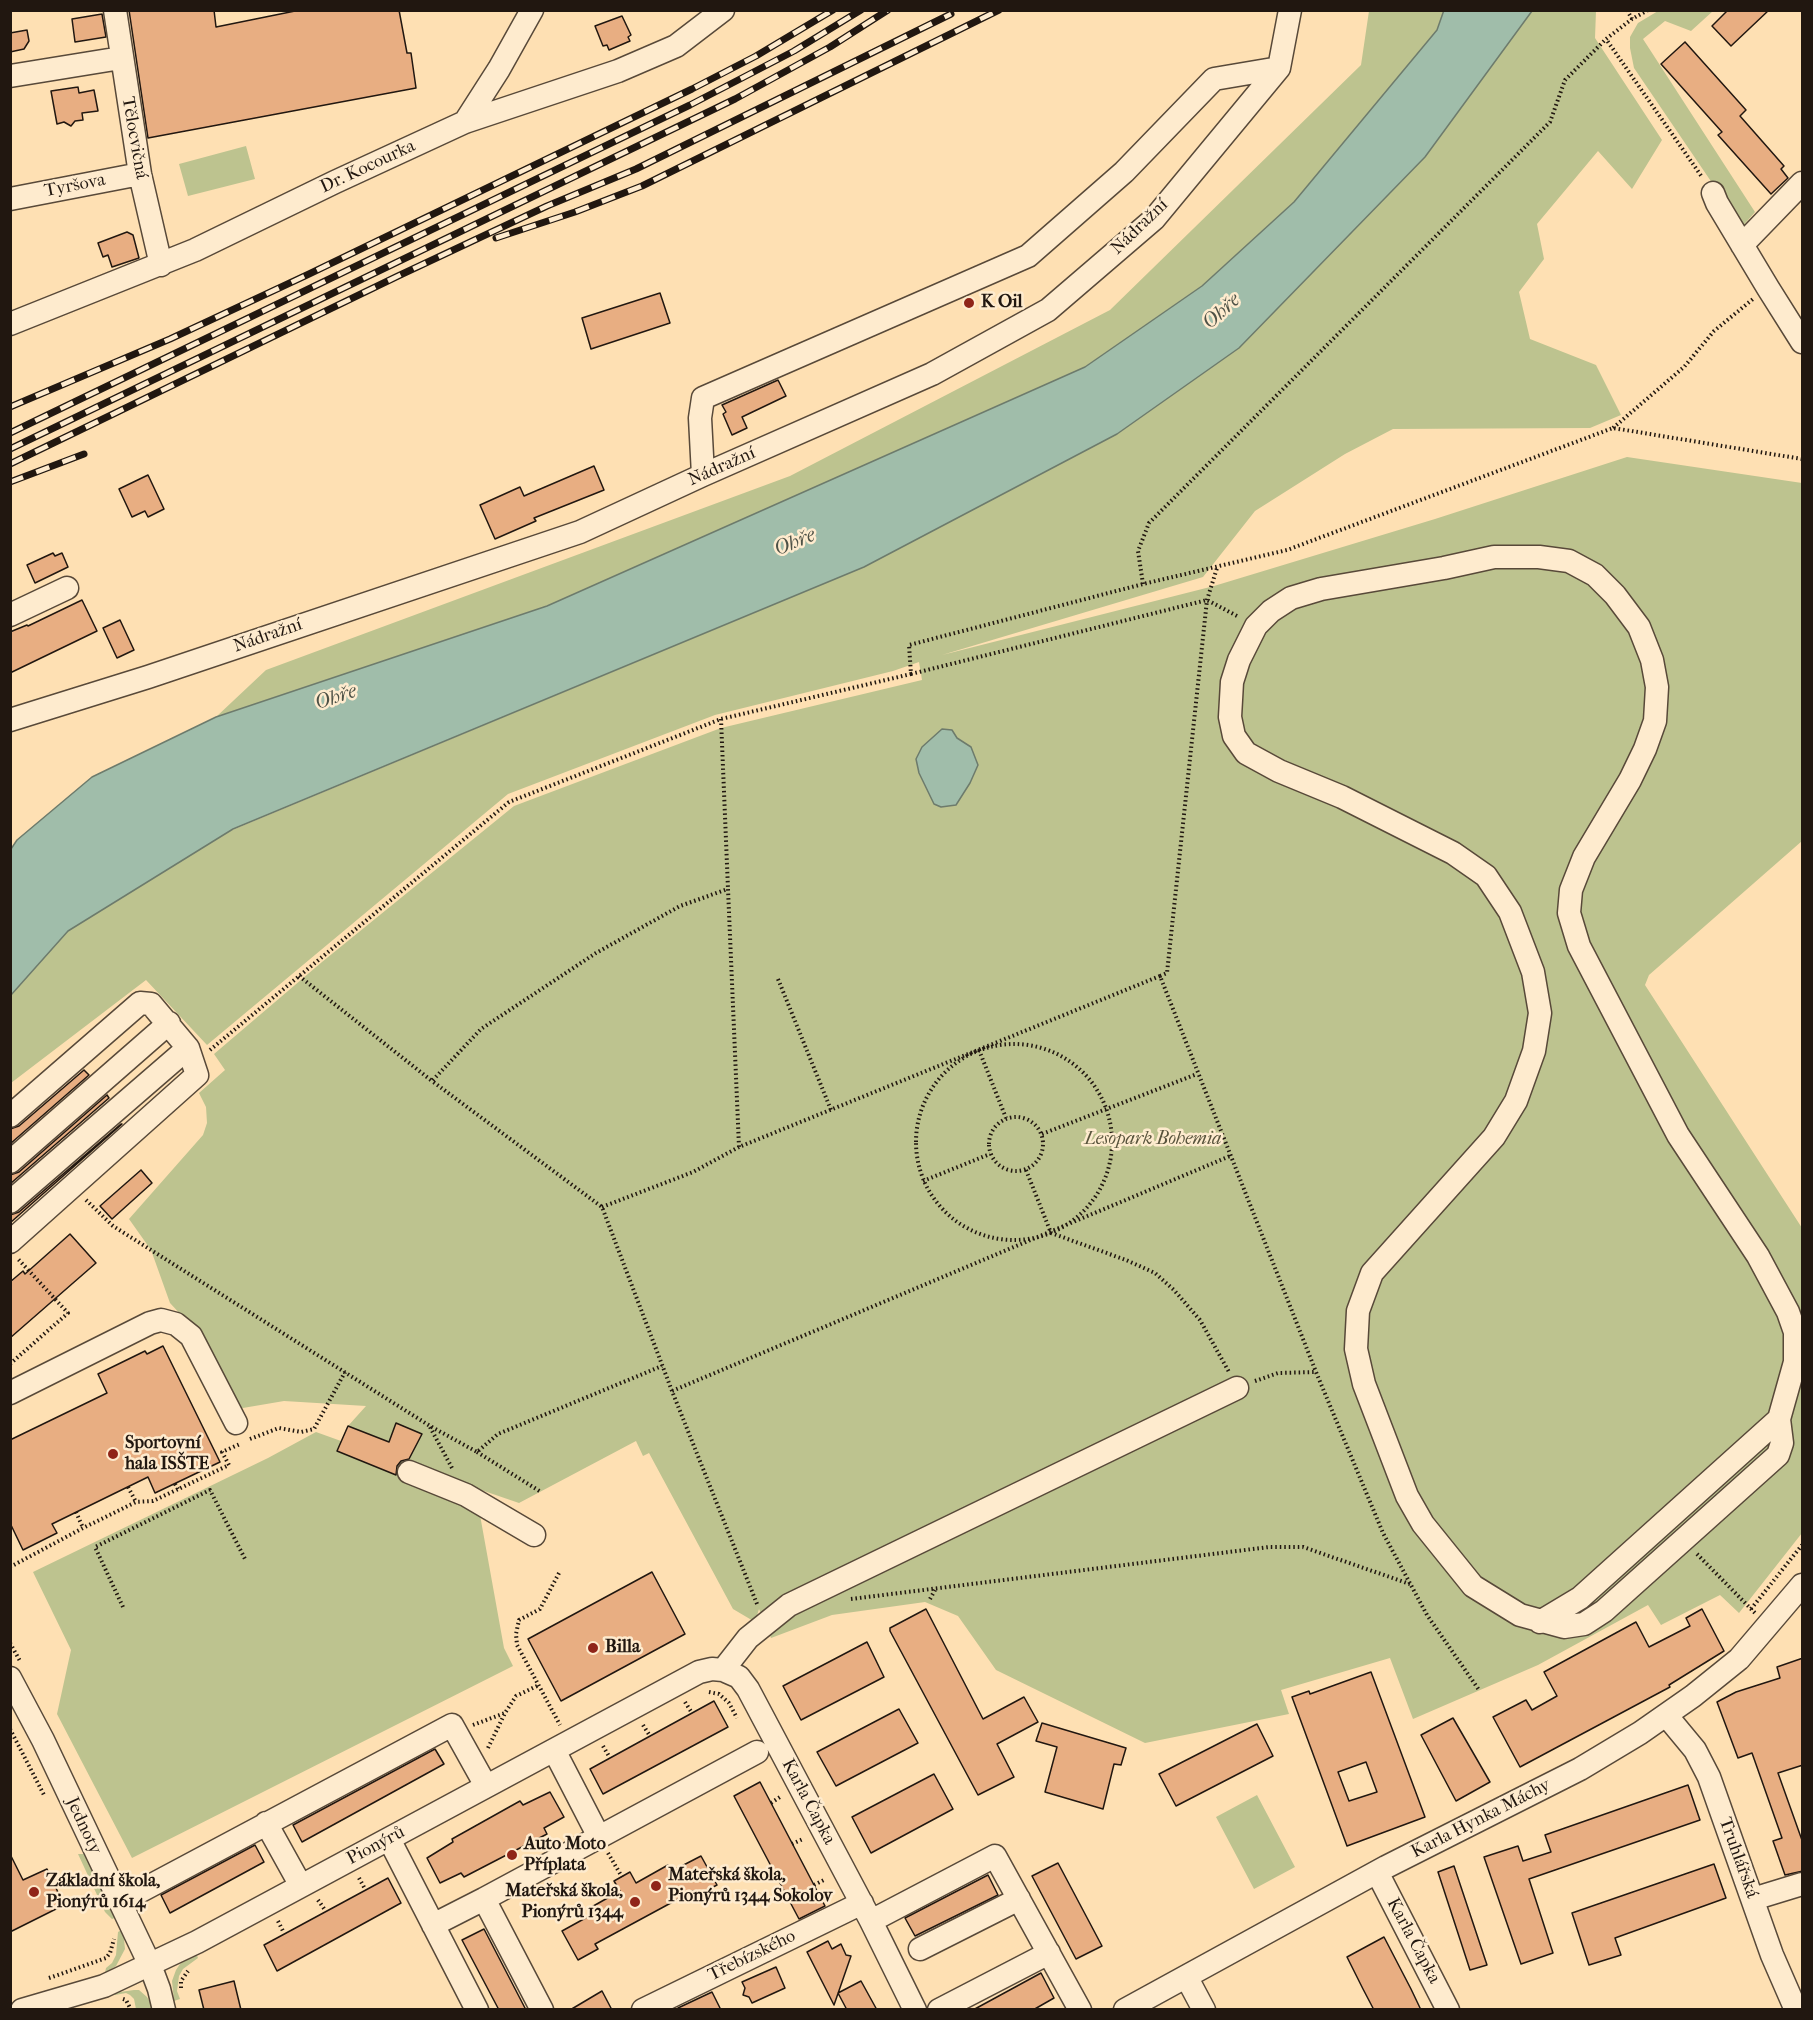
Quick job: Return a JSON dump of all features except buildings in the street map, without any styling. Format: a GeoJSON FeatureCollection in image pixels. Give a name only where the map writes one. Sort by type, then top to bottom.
{"type":"FeatureCollection","features":[{"type":"Feature","properties":{"kind":"street","name":"Tělocvičná"},"geometry":{"type":"LineString","coordinates":[[115,10],[140,174],[161,265]]}},
{"type":"Feature","properties":{"kind":"street"},"geometry":{"type":"LineString","coordinates":[[465,122],[499,69],[532,10]]}},
{"type":"Feature","properties":{"kind":"street","name":"Dr. Kocourka"},"geometry":{"type":"LineString","coordinates":[[10,324],[161,265],[465,122],[618,71],[676,46],[723,10]]}},
{"type":"Feature","properties":{"kind":"street","name":"Nádražní"},"geometry":{"type":"LineString","coordinates":[[10,720],[148,677],[580,532],[932,374],[1048,310],[1154,219],[1279,68],[1290,10]]}},
{"type":"Feature","properties":{"kind":"street"},"geometry":{"type":"LineString","coordinates":[[10,76],[121,58]]}},
{"type":"Feature","properties":{"kind":"street"},"geometry":{"type":"LineString","coordinates":[[703,475],[700,418],[704,398],[1028,256],[1124,171],[1214,79],[1279,68]]}},
{"type":"Feature","properties":{"kind":"street","name":"Tyršova"},"geometry":{"type":"LineString","coordinates":[[10,199],[140,174]]}},
{"type":"Feature","properties":{"kind":"street"},"geometry":{"type":"LineString","coordinates":[[1742,245],[1803,183]]}},
{"type":"Feature","properties":{"kind":"street"},"geometry":{"type":"LineString","coordinates":[[1713,193],[1742,245],[1803,342]]}},
{"type":"Feature","properties":{"kind":"street"},"geometry":{"type":"LineString","coordinates":[[1494,557],[1539,557],[1569,561],[1595,575],[1616,595],[1639,627],[1652,660],[1657,687],[1655,721],[1630,780],[1584,857],[1571,890],[1569,913],[1579,946],[1678,1135],[1758,1256],[1788,1312],[1796,1332],[1795,1362],[1779,1419],[1782,1443],[1778,1455],[1604,1611],[1584,1624],[1564,1627],[1540,1622],[1520,1615],[1473,1586],[1423,1524],[1403,1486],[1364,1384],[1356,1349],[1358,1311],[1372,1272],[1494,1137],[1516,1101],[1534,1051],[1540,1012],[1533,972],[1510,912],[1486,876],[1453,853],[1342,797],[1279,771],[1246,753],[1234,736],[1230,717],[1232,682],[1239,660],[1256,626],[1291,598],[1321,589],[1494,557]]}},
{"type":"Feature","properties":{"kind":"street"},"geometry":{"type":"LineString","coordinates":[[10,615],[67,588]]}},
{"type":"Feature","properties":{"kind":"street"},"geometry":{"type":"LineString","coordinates":[[10,1116],[140,1003],[151,1004],[169,1023],[188,1048],[197,1074],[14,1250]]}},
{"type":"Feature","properties":{"kind":"street"},"geometry":{"type":"LineString","coordinates":[[10,1162],[169,1023]]}},
{"type":"Feature","properties":{"kind":"street"},"geometry":{"type":"LineString","coordinates":[[10,1202],[188,1048]]}},
{"type":"Feature","properties":{"kind":"street"},"geometry":{"type":"LineString","coordinates":[[10,1393],[160,1320],[176,1324],[190,1336],[236,1423]]}},
{"type":"Feature","properties":{"kind":"street"},"geometry":{"type":"LineString","coordinates":[[723,1670],[748,1638],[789,1605],[1237,1388]]}},
{"type":"Feature","properties":{"kind":"street"},"geometry":{"type":"LineString","coordinates":[[409,1472],[466,1496],[534,1535]]}},
{"type":"Feature","properties":{"kind":"street","name":"Karla Hynka Máchy"},"geometry":{"type":"LineString","coordinates":[[1125,2010],[1377,1872],[1580,1769],[1640,1734],[1739,1659],[1803,1585]]}},
{"type":"Feature","properties":{"kind":"street","name":"Pionýrů"},"geometry":{"type":"LineString","coordinates":[[22,2010],[104,1986],[197,1942],[310,1893],[482,1778],[555,1750],[699,1671],[723,1670]]}},
{"type":"Feature","properties":{"kind":"street","name":"Karla Čapka"},"geometry":{"type":"LineString","coordinates":[[723,1670],[739,1677],[748,1689],[867,1912],[915,2010]]}},
{"type":"Feature","properties":{"kind":"street","name":"Jednoty"},"geometry":{"type":"LineString","coordinates":[[10,1678],[43,1740],[150,1965],[164,2010]]}},
{"type":"Feature","properties":{"kind":"street","name":"Truhlářská"},"geometry":{"type":"LineString","coordinates":[[1665,1715],[1695,1750],[1709,1777],[1772,1955],[1796,2010]]}},
{"type":"Feature","properties":{"kind":"street"},"geometry":{"type":"LineString","coordinates":[[120,1902],[266,1822],[452,1725],[482,1778]]}},
{"type":"Feature","properties":{"kind":"street"},"geometry":{"type":"LineString","coordinates":[[555,1750],[599,1837]]}},
{"type":"Feature","properties":{"kind":"street"},"geometry":{"type":"LineString","coordinates":[[433,1925],[757,1752]]}},
{"type":"Feature","properties":{"kind":"street"},"geometry":{"type":"LineString","coordinates":[[266,1822],[310,1893]]}},
{"type":"Feature","properties":{"kind":"street"},"geometry":{"type":"LineString","coordinates":[[389,1839],[477,2010]]}},
{"type":"Feature","properties":{"kind":"street","name":"Třebízského"},"geometry":{"type":"LineString","coordinates":[[643,2010],[995,1856],[1019,1899]]}},
{"type":"Feature","properties":{"kind":"street","name":"Karla Čapka"},"geometry":{"type":"LineString","coordinates":[[1377,1872],[1448,2010]]}},
{"type":"Feature","properties":{"kind":"street"},"geometry":{"type":"LineString","coordinates":[[1753,1899],[1803,1884]]}},
{"type":"Feature","properties":{"kind":"street"},"geometry":{"type":"LineString","coordinates":[[484,1899],[542,2010]]}},
{"type":"Feature","properties":{"kind":"street"},"geometry":{"type":"LineString","coordinates":[[920,1949],[1019,1899],[1080,2010]]}},
{"type":"Feature","properties":{"kind":"street"},"geometry":{"type":"LineString","coordinates":[[939,2010],[1049,1953]]}},
{"type":"Feature","properties":{"kind":"street"},"geometry":{"type":"LineString","coordinates":[[1187,1977],[1204,2010]]}},
{"type":"Feature","properties":{"kind":"path"},"geometry":{"type":"LineString","coordinates":[[1627,10],[1632,19]]}},
{"type":"Feature","properties":{"kind":"path"},"geometry":{"type":"LineString","coordinates":[[1143,584],[1138,551],[1149,523],[1550,122],[1565,80],[1606,39],[1648,10]]}},
{"type":"Feature","properties":{"kind":"path"},"geometry":{"type":"LineString","coordinates":[[1606,39],[1713,193]]}},
{"type":"Feature","properties":{"kind":"path"},"geometry":{"type":"LineString","coordinates":[[910,675],[909,645],[1143,584],[1287,550],[1613,428],[1684,367],[1714,331],[1768,288]]}},
{"type":"Feature","properties":{"kind":"path"},"geometry":{"type":"LineString","coordinates":[[1613,428],[1803,459]]}},
{"type":"Feature","properties":{"kind":"path"},"geometry":{"type":"LineString","coordinates":[[602,1208],[693,1172],[739,1147],[1167,973],[1207,600],[1217,567]]}},
{"type":"Feature","properties":{"kind":"path"},"geometry":{"type":"LineString","coordinates":[[197,1074],[210,1050],[509,802],[721,719],[910,675],[1207,600],[1256,626]]}},
{"type":"Feature","properties":{"kind":"path"},"geometry":{"type":"LineString","coordinates":[[721,719],[739,1147]]}},
{"type":"Feature","properties":{"kind":"path"},"geometry":{"type":"LineString","coordinates":[[432,1081],[481,1029],[596,953],[680,906],[728,889]]}},
{"type":"Feature","properties":{"kind":"path"},"geometry":{"type":"LineString","coordinates":[[299,976],[432,1081],[602,1208],[662,1366],[751,1585],[758,1608]]}},
{"type":"Feature","properties":{"kind":"path"},"geometry":{"type":"LineString","coordinates":[[1160,976],[1316,1372],[1383,1533],[1427,1615],[1479,1690]]}},
{"type":"Feature","properties":{"kind":"path"},"geometry":{"type":"LineString","coordinates":[[778,979],[831,1110]]}},
{"type":"Feature","properties":{"kind":"path"},"geometry":{"type":"LineString","coordinates":[[1004,1044],[1029,1045],[1054,1052],[1076,1065],[1093,1084],[1106,1108],[1112,1131],[1111,1156],[1104,1181],[1091,1202],[1073,1220],[1051,1233],[1021,1240],[991,1238],[981,1234],[963,1226],[939,1207],[923,1181],[915,1150],[918,1119],[930,1090],[951,1066],[979,1050],[1004,1044]]}},
{"type":"Feature","properties":{"kind":"path"},"geometry":{"type":"LineString","coordinates":[[979,1050],[1006,1118]]}},
{"type":"Feature","properties":{"kind":"path"},"geometry":{"type":"LineString","coordinates":[[1042,1134],[1197,1074]]}},
{"type":"Feature","properties":{"kind":"path"},"geometry":{"type":"LineString","coordinates":[[1023,1117],[1038,1126],[1042,1134],[1043,1151],[1034,1165],[1026,1170],[1009,1171],[995,1162],[990,1154],[988,1146],[993,1129],[1006,1118],[1023,1117]]}},
{"type":"Feature","properties":{"kind":"path"},"geometry":{"type":"LineString","coordinates":[[923,1181],[990,1154]]}},
{"type":"Feature","properties":{"kind":"path"},"geometry":{"type":"LineString","coordinates":[[672,1391],[1230,1156]]}},
{"type":"Feature","properties":{"kind":"path"},"geometry":{"type":"LineString","coordinates":[[1026,1170],[1051,1233],[1155,1273],[1174,1290],[1200,1320],[1237,1388],[1278,1373],[1316,1372]]}},
{"type":"Feature","properties":{"kind":"path"},"geometry":{"type":"LineString","coordinates":[[85,1198],[113,1226],[430,1426],[541,1492]]}},
{"type":"Feature","properties":{"kind":"path"},"geometry":{"type":"LineString","coordinates":[[10,1364],[68,1313],[14,1250]]}},
{"type":"Feature","properties":{"kind":"path"},"geometry":{"type":"LineString","coordinates":[[477,1452],[498,1434],[662,1366]]}},
{"type":"Feature","properties":{"kind":"path"},"geometry":{"type":"LineString","coordinates":[[10,1567],[136,1502],[153,1501],[229,1465],[222,1452],[279,1428],[301,1432],[314,1429],[345,1372]]}},
{"type":"Feature","properties":{"kind":"path"},"geometry":{"type":"LineString","coordinates":[[430,1426],[466,1496]]}},
{"type":"Feature","properties":{"kind":"path"},"geometry":{"type":"LineString","coordinates":[[175,1484],[178,1489]]}},
{"type":"Feature","properties":{"kind":"path"},"geometry":{"type":"LineString","coordinates":[[129,1487],[136,1502]]}},
{"type":"Feature","properties":{"kind":"path"},"geometry":{"type":"LineString","coordinates":[[123,1607],[94,1547],[210,1490],[245,1559]]}},
{"type":"Feature","properties":{"kind":"path"},"geometry":{"type":"LineString","coordinates":[[76,1512],[83,1528]]}},
{"type":"Feature","properties":{"kind":"path"},"geometry":{"type":"LineString","coordinates":[[1751,1609],[1803,1545]]}},
{"type":"Feature","properties":{"kind":"path"},"geometry":{"type":"LineString","coordinates":[[845,1599],[1269,1547],[1304,1547],[1411,1584]]}},
{"type":"Feature","properties":{"kind":"path"},"geometry":{"type":"LineString","coordinates":[[1693,1549],[1768,1626]]}},
{"type":"Feature","properties":{"kind":"path"},"geometry":{"type":"LineString","coordinates":[[559,1573],[540,1609],[519,1620],[516,1634],[517,1645],[562,1728]]}},
{"type":"Feature","properties":{"kind":"path"},"geometry":{"type":"LineString","coordinates":[[930,1599],[936,1589]]}},
{"type":"Feature","properties":{"kind":"path"},"geometry":{"type":"LineString","coordinates":[[482,1778],[505,1713],[516,1696],[539,1684]]}},
{"type":"Feature","properties":{"kind":"path"},"geometry":{"type":"LineString","coordinates":[[685,1702],[692,1713]]}},
{"type":"Feature","properties":{"kind":"path"},"geometry":{"type":"LineString","coordinates":[[456,1732],[505,1713]]}},
{"type":"Feature","properties":{"kind":"path"},"geometry":{"type":"LineString","coordinates":[[643,1724],[650,1736]]}},
{"type":"Feature","properties":{"kind":"path"},"geometry":{"type":"LineString","coordinates":[[603,1746],[610,1758]]}},
{"type":"Feature","properties":{"kind":"path"},"geometry":{"type":"LineString","coordinates":[[771,1803],[780,1797]]}},
{"type":"Feature","properties":{"kind":"path"},"geometry":{"type":"LineString","coordinates":[[599,1837],[621,1877]]}},
{"type":"Feature","properties":{"kind":"path"},"geometry":{"type":"LineString","coordinates":[[792,1844],[802,1839]]}},
{"type":"Feature","properties":{"kind":"path"},"geometry":{"type":"LineString","coordinates":[[359,1878],[365,1888]]}},
{"type":"Feature","properties":{"kind":"path"},"geometry":{"type":"LineString","coordinates":[[814,1885],[824,1880]]}},
{"type":"Feature","properties":{"kind":"path"},"geometry":{"type":"LineString","coordinates":[[310,1893],[325,1911]]}},
{"type":"Feature","properties":{"kind":"path"},"geometry":{"type":"LineString","coordinates":[[278,1921],[284,1933]]}},
{"type":"Feature","properties":{"kind":"path"},"geometry":{"type":"LineString","coordinates":[[40,1981],[106,1958],[110,1953],[114,1938],[111,1929]]}},
{"type":"Feature","properties":{"kind":"path"},"geometry":{"type":"LineString","coordinates":[[181,1990],[181,1981],[185,1973],[195,1966]]}},
{"type":"Feature","properties":{"kind":"green space"},"geometry":{"type":"Polygon","coordinates":[[[1369,11],[1444,11],[1437,30],[1294,202],[1202,286],[1085,367],[547,606],[216,717],[266,670],[790,476],[1110,310],[1361,65],[1369,11]]]}},
{"type":"Feature","properties":{"kind":"green space","name":"Lesopark Bohemia"},"geometry":{"type":"Polygon","coordinates":[[[1532,11],[1596,11],[1595,38],[1662,140],[1632,189],[1598,151],[1537,224],[1544,259],[1519,292],[1530,339],[1596,365],[1621,415],[1590,428],[1393,429],[1345,454],[1255,511],[1203,577],[942,655],[1214,586],[1435,519],[1627,457],[1802,483],[1802,841],[1649,975],[1645,985],[1802,1228],[1802,1533],[1739,1613],[1720,1595],[1661,1625],[1648,1605],[1538,1665],[1413,1719],[1390,1658],[1281,1690],[1289,1714],[1145,1743],[996,1670],[958,1616],[925,1602],[832,1615],[771,1638],[759,1609],[755,1622],[733,1609],[649,1453],[643,1456],[636,1441],[519,1503],[455,1481],[468,1503],[480,1515],[504,1648],[513,1666],[132,1858],[57,1714],[71,1650],[33,1572],[268,1458],[316,1432],[341,1441],[348,1426],[366,1406],[284,1401],[237,1409],[195,1330],[170,1303],[151,1250],[129,1219],[203,1135],[207,1123],[206,1107],[199,1093],[225,1070],[214,1054],[322,962],[514,806],[721,728],[922,680],[919,662],[893,671],[715,715],[508,794],[207,1045],[146,980],[11,1083],[11,995],[68,931],[230,831],[864,567],[1117,434],[1236,350],[1425,157],[1532,11]]]}},
{"type":"Feature","properties":{"kind":"green space"},"geometry":{"type":"Polygon","coordinates":[[[1658,11],[1713,11],[1691,31],[1665,21],[1643,39],[1755,212],[1742,227],[1634,68],[1630,37],[1638,23],[1658,11]]]}},
{"type":"Feature","properties":{"kind":"green space"},"geometry":{"type":"Polygon","coordinates":[[[246,146],[255,179],[188,196],[179,164],[246,146]]]}},
{"type":"Feature","properties":{"kind":"green space"},"geometry":{"type":"Polygon","coordinates":[[[1257,1795],[1295,1867],[1254,1889],[1216,1817],[1257,1795]]]}},
{"type":"Feature","properties":{"kind":"green space"},"geometry":{"type":"Polygon","coordinates":[[[78,1854],[88,1854],[118,1917],[112,1919],[105,1912],[78,1854]]]}},
{"type":"Feature","properties":{"kind":"green space"},"geometry":{"type":"Polygon","coordinates":[[[123,1929],[125,1949],[116,1966],[105,1973],[116,1955],[118,1932],[123,1929]]]}},
{"type":"Feature","properties":{"kind":"green space"},"geometry":{"type":"Polygon","coordinates":[[[196,1953],[198,1958],[183,1969],[179,1976],[177,1991],[180,1999],[174,2001],[172,1981],[176,1970],[180,1964],[196,1953]]]}},
{"type":"Feature","properties":{"kind":"green space"},"geometry":{"type":"Polygon","coordinates":[[[139,1990],[147,1997],[154,2009],[136,2009],[134,1999],[130,1995],[113,1993],[139,1990]]]}},
{"type":"Feature","properties":{"kind":"water","name":"Ohře"},"geometry":{"type":"Polygon","coordinates":[[[1444,10],[1532,11],[1425,157],[1239,348],[1117,434],[864,567],[233,829],[68,931],[11,995],[11,849],[17,840],[92,777],[216,717],[547,606],[1085,367],[1202,286],[1294,202],[1437,30],[1444,10]]]}},
{"type":"Feature","properties":{"kind":"water"},"geometry":{"type":"Polygon","coordinates":[[[942,729],[952,730],[957,738],[971,747],[978,765],[956,805],[941,807],[934,804],[919,773],[916,759],[922,747],[942,729]]]}},
{"type":"Feature","properties":{"kind":"railway"},"geometry":{"type":"LineString","coordinates":[[10,407],[170,339],[309,274],[692,89],[756,56],[833,10]]}},
{"type":"Feature","properties":{"kind":"railway"},"geometry":{"type":"LineString","coordinates":[[10,433],[690,105],[794,51],[861,10]]}},
{"type":"Feature","properties":{"kind":"railway"},"geometry":{"type":"LineString","coordinates":[[10,449],[735,99],[830,47],[888,10]]}},
{"type":"Feature","properties":{"kind":"railway"},"geometry":{"type":"LineString","coordinates":[[496,238],[575,212],[642,186],[999,10]]}},
{"type":"Feature","properties":{"kind":"railway"},"geometry":{"type":"LineString","coordinates":[[10,464],[398,276],[547,206],[636,169],[951,14]]}},
{"type":"Feature","properties":{"kind":"railway"},"geometry":{"type":"LineString","coordinates":[[10,482],[84,454]]}},
{"type":"Feature","properties":{"kind":"place","name":"K Oil"},"geometry":{"type":"Point","coordinates":[969,303]}},
{"type":"Feature","properties":{"kind":"place","name":"Sportovní hala ISŠTE"},"geometry":{"type":"Point","coordinates":[113,1454]}},
{"type":"Feature","properties":{"kind":"place","name":"Billa"},"geometry":{"type":"Point","coordinates":[593,1648]}},
{"type":"Feature","properties":{"kind":"place","name":"Auto Moto Příplata"},"geometry":{"type":"Point","coordinates":[512,1855]}},
{"type":"Feature","properties":{"kind":"place","name":"Mateřská škola, Pionýrů 1344 Sokolov"},"geometry":{"type":"Point","coordinates":[656,1886]}},
{"type":"Feature","properties":{"kind":"place","name":"Základní škola, Pionýrů 1614"},"geometry":{"type":"Point","coordinates":[34,1892]}},
{"type":"Feature","properties":{"kind":"place","name":"Mateřská škola, Pionýrů 1344"},"geometry":{"type":"Point","coordinates":[635,1902]}}]}
